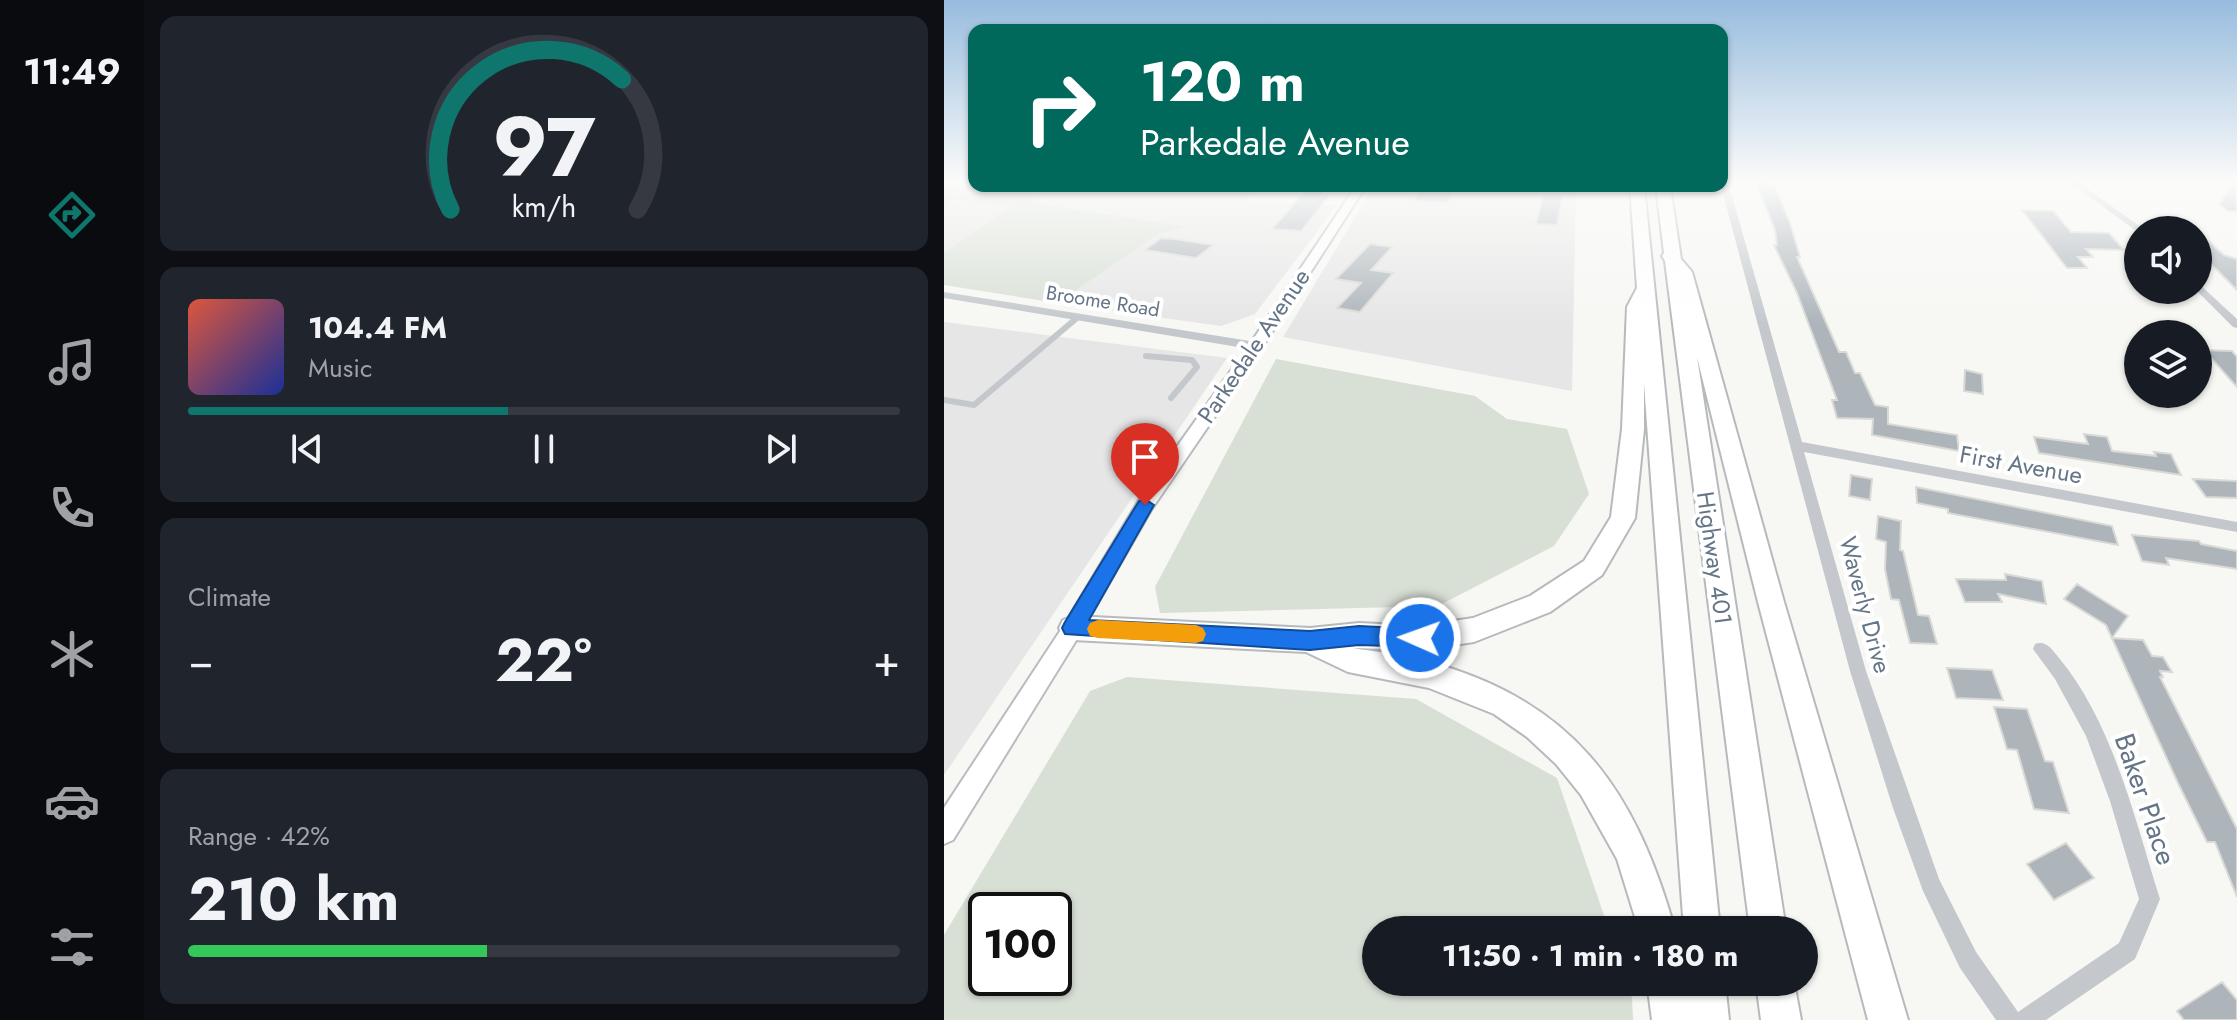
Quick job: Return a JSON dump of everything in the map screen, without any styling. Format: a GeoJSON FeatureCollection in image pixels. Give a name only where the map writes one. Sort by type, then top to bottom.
{"type":"FeatureCollection","features":[{"type":"Feature","properties":{"kind":"highway","name":"Highway 401"},"geometry":{"type":"LineString","coordinates":[[1640,230],[1701,916]]}},
{"type":"Feature","properties":{"kind":"highway","name":"Highway 401"},"geometry":{"type":"LineString","coordinates":[[1667,230],[1766,916]]}},
{"type":"Feature","properties":{"kind":"highway"},"geometry":{"type":"LineString","coordinates":[[1670,256],[1684,272],[1771,602],[1888,1020]]}},
{"type":"Feature","properties":{"kind":"highway"},"geometry":{"type":"LineString","coordinates":[[1073,628],[1310,640],[1359,635],[1420,638],[1474,630],[1540,604],[1569,587],[1593,568],[1623,518],[1633,429],[1636,307],[1645,289]]}},
{"type":"Feature","properties":{"kind":"highway"},"geometry":{"type":"LineString","coordinates":[[1310,640],[1348,659],[1394,666],[1493,698],[1566,749],[1602,792],[1633,851],[1649,892],[1654,916]]}},
{"type":"Feature","properties":{"kind":"highway"},"geometry":{"type":"LineString","coordinates":[[1668,996],[1672,1020]]}},
{"type":"Feature","properties":{"kind":"highway"},"geometry":{"type":"LineString","coordinates":[[1707,996],[1709,1020]]}},
{"type":"Feature","properties":{"kind":"highway"},"geometry":{"type":"LineString","coordinates":[[1777,996],[1781,1020]]}},
{"type":"Feature","properties":{"kind":"main road","name":"Parkedale Avenue"},"geometry":{"type":"LineString","coordinates":[[944,831],[1073,628],[1145,505],[1332,230]]}},
{"type":"Feature","properties":{"kind":"street","name":"Waverly Drive"},"geometry":{"type":"LineString","coordinates":[[1737,230],[1858,671],[1930,884],[1968,960],[2010,1020]]}},
{"type":"Feature","properties":{"kind":"street","name":"Broome Road"},"geometry":{"type":"LineString","coordinates":[[944,295],[1256,346]]}},
{"type":"Feature","properties":{"kind":"street"},"geometry":{"type":"LineString","coordinates":[[2212,300],[2237,325]]}},
{"type":"Feature","properties":{"kind":"street","name":"First Avenue"},"geometry":{"type":"LineString","coordinates":[[1798,446],[2237,527]]}},
{"type":"Feature","properties":{"kind":"street","name":"Baker Place"},"geometry":{"type":"LineString","coordinates":[[2026,1020],[2127,951],[2150,899],[2092,731],[2064,677],[2041,649]]}},
{"type":"Feature","properties":{"kind":"lane"},"geometry":{"type":"LineString","coordinates":[[944,400],[974,405],[1078,317]]}},
{"type":"Feature","properties":{"kind":"lane"},"geometry":{"type":"LineString","coordinates":[[1146,356],[1192,360],[1197,367],[1171,398]]}},
{"type":"Feature","properties":{"kind":"shaded area"},"geometry":{"type":"Polygon","coordinates":[[[944,230],[979,230],[944,253],[944,230]]]}},
{"type":"Feature","properties":{"kind":"shaded area"},"geometry":{"type":"Polygon","coordinates":[[[978,230],[1176,230],[1159,234],[1057,303],[944,285],[944,253],[978,230]]]}},
{"type":"Feature","properties":{"kind":"shaded area"},"geometry":{"type":"Polygon","coordinates":[[[1175,230],[1318,230],[1255,314],[1221,326],[1057,303],[1159,234],[1175,230]]]}},
{"type":"Feature","properties":{"kind":"shaded area"},"geometry":{"type":"Polygon","coordinates":[[[1348,230],[1575,230],[1572,391],[1283,337],[1348,230]]]}},
{"type":"Feature","properties":{"kind":"shaded area"},"geometry":{"type":"Polygon","coordinates":[[[944,322],[1227,358],[944,775],[944,322]]]}},
{"type":"Feature","properties":{"kind":"shaded area"},"geometry":{"type":"Polygon","coordinates":[[[1276,359],[1475,396],[1507,419],[1567,429],[1589,494],[1554,546],[1438,606],[1160,613],[1155,587],[1276,359]]]}},
{"type":"Feature","properties":{"kind":"shaded area"},"geometry":{"type":"Polygon","coordinates":[[[1127,677],[1416,699],[1557,778],[1604,916],[1362,916],[1362,996],[1631,996],[1633,1020],[944,1020],[944,935],[968,895],[968,996],[1072,996],[1072,892],[970,892],[1090,691],[1127,677]]]}},
{"type":"Feature","properties":{"kind":"building"},"geometry":{"type":"Polygon","coordinates":[[[1775,230],[1792,230],[1800,257],[1797,257],[1839,352],[1846,352],[1875,405],[1888,407],[1888,424],[1957,435],[1959,451],[1872,435],[1873,419],[1837,418],[1832,400],[1837,400],[1797,293],[1774,245],[1777,245],[1775,230]]]}},
{"type":"Feature","properties":{"kind":"building"},"geometry":{"type":"Polygon","coordinates":[[[2037,230],[2109,233],[2124,250],[2086,249],[2093,257],[2078,257],[2087,268],[2067,268],[2037,230]]]}},
{"type":"Feature","properties":{"kind":"building"},"geometry":{"type":"Polygon","coordinates":[[[1161,238],[1213,245],[1196,258],[1145,250],[1161,238]]]}},
{"type":"Feature","properties":{"kind":"building"},"geometry":{"type":"Polygon","coordinates":[[[1370,244],[1392,247],[1371,270],[1393,273],[1360,312],[1337,308],[1361,283],[1336,279],[1370,244]]]}},
{"type":"Feature","properties":{"kind":"building"},"geometry":{"type":"Polygon","coordinates":[[[2212,244],[2224,255],[2237,259],[2237,290],[2212,265],[2212,244]]]}},
{"type":"Feature","properties":{"kind":"building"},"geometry":{"type":"Polygon","coordinates":[[[2212,350],[2232,351],[2237,357],[2237,387],[2212,359],[2212,350]]]}},
{"type":"Feature","properties":{"kind":"building"},"geometry":{"type":"Polygon","coordinates":[[[1965,370],[1982,374],[1983,394],[1964,391],[1965,370]]]}},
{"type":"Feature","properties":{"kind":"building"},"geometry":{"type":"Polygon","coordinates":[[[2084,434],[2107,437],[2112,451],[2156,456],[2154,452],[2171,454],[2181,475],[2039,453],[2034,437],[2088,444],[2084,434]]]}},
{"type":"Feature","properties":{"kind":"building"},"geometry":{"type":"Polygon","coordinates":[[[1851,475],[1872,479],[1870,500],[1849,496],[1851,475]]]}},
{"type":"Feature","properties":{"kind":"building"},"geometry":{"type":"Polygon","coordinates":[[[2193,479],[2237,481],[2237,498],[2206,497],[2193,479]]]}},
{"type":"Feature","properties":{"kind":"building"},"geometry":{"type":"Polygon","coordinates":[[[1916,487],[2112,526],[2118,545],[1948,513],[1948,509],[1917,503],[1916,487]]]}},
{"type":"Feature","properties":{"kind":"building"},"geometry":{"type":"Polygon","coordinates":[[[1878,516],[1901,521],[1900,550],[1903,551],[1918,615],[1929,616],[1937,644],[1910,643],[1899,600],[1891,599],[1885,569],[1886,542],[1876,539],[1878,516]]]}},
{"type":"Feature","properties":{"kind":"building"},"geometry":{"type":"Polygon","coordinates":[[[2132,535],[2199,541],[2237,551],[2237,569],[2166,558],[2169,565],[2142,561],[2132,535]]]}},
{"type":"Feature","properties":{"kind":"building"},"geometry":{"type":"Polygon","coordinates":[[[2005,574],[2042,581],[2046,604],[1998,594],[2002,602],[1965,602],[1956,579],[2006,580],[2005,574]]]}},
{"type":"Feature","properties":{"kind":"building"},"geometry":{"type":"Polygon","coordinates":[[[2077,584],[2128,616],[2112,638],[2143,640],[2152,656],[2163,657],[2172,672],[2160,671],[2163,677],[2160,677],[2237,829],[2237,897],[2215,842],[2207,842],[2178,783],[2106,625],[2064,599],[2077,584]]]}},
{"type":"Feature","properties":{"kind":"building"},"geometry":{"type":"Polygon","coordinates":[[[1947,668],[1992,670],[2003,700],[1956,698],[1947,668]]]}},
{"type":"Feature","properties":{"kind":"building"},"geometry":{"type":"Polygon","coordinates":[[[1994,707],[2027,709],[2045,761],[2053,762],[2069,813],[2034,809],[2017,750],[2007,749],[1994,707]]]}},
{"type":"Feature","properties":{"kind":"building"},"geometry":{"type":"Polygon","coordinates":[[[2066,843],[2094,878],[2054,900],[2027,864],[2066,843]]]}},
{"type":"Feature","properties":{"kind":"building"},"geometry":{"type":"Polygon","coordinates":[[[2222,982],[2237,1000],[2237,1020],[2184,1020],[2177,1011],[2222,982]]]}},
{"type":"Feature","properties":{"kind":"slow traffic"},"geometry":{"type":"LineString","coordinates":[[1098,629],[1196,634]]}},
{"type":"Feature","properties":{"kind":"route"},"geometry":{"type":"LineString","coordinates":[[1145,505],[1073,628],[1310,640],[1359,635],[1420,638]]}}]}
